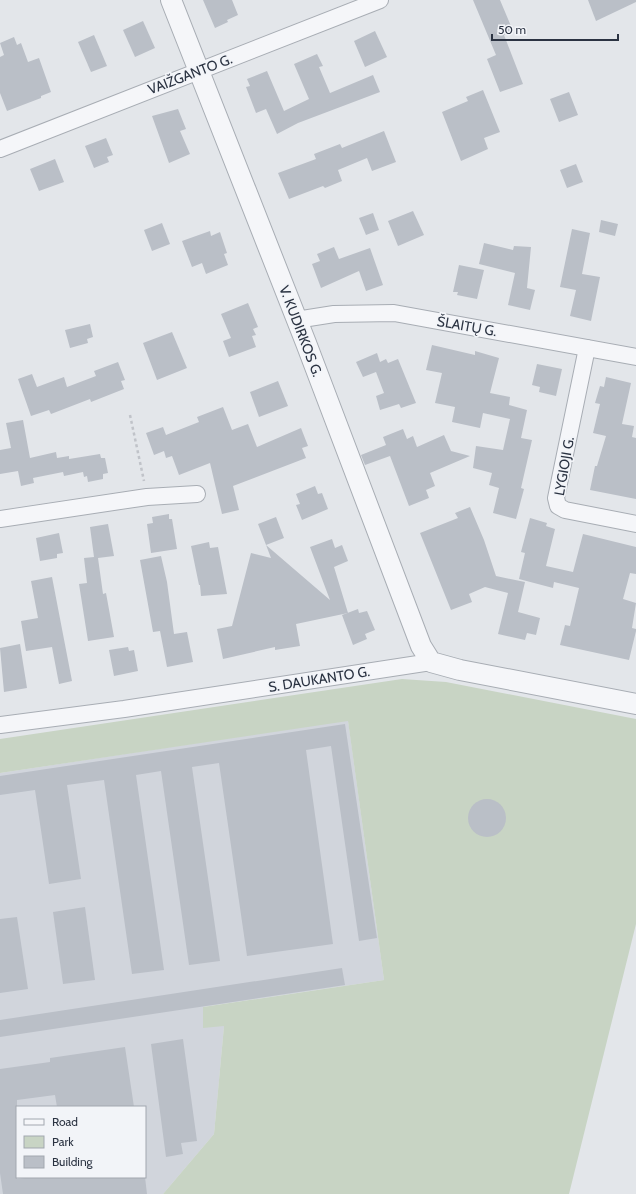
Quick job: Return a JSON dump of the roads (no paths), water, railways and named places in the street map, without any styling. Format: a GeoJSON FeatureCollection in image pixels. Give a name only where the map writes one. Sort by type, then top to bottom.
{"type":"FeatureCollection","features":[{"type":"Feature","properties":{"kind":"street","name":"V. KUDIRKOS G."},"geometry":{"type":"LineString","coordinates":[[171,0],[421,646],[431,662]]}},
{"type":"Feature","properties":{"kind":"street","name":"VAIŽGANTO G."},"geometry":{"type":"LineString","coordinates":[[0,149],[380,0]]}},
{"type":"Feature","properties":{"kind":"street","name":"ŠLAITŲ G."},"geometry":{"type":"LineString","coordinates":[[296,320],[334,314],[394,314],[636,357]]}},
{"type":"Feature","properties":{"kind":"street","name":"LYGIOJI G."},"geometry":{"type":"LineString","coordinates":[[587,348],[556,498],[558,506],[566,510],[636,524]]}},
{"type":"Feature","properties":{"kind":"street"},"geometry":{"type":"LineString","coordinates":[[0,519],[147,497],[197,494]]}},
{"type":"Feature","properties":{"kind":"street","name":"S. DAUKANTO G."},"geometry":{"type":"LineString","coordinates":[[0,725],[124,709],[431,662],[460,670],[636,704]]}}]}
